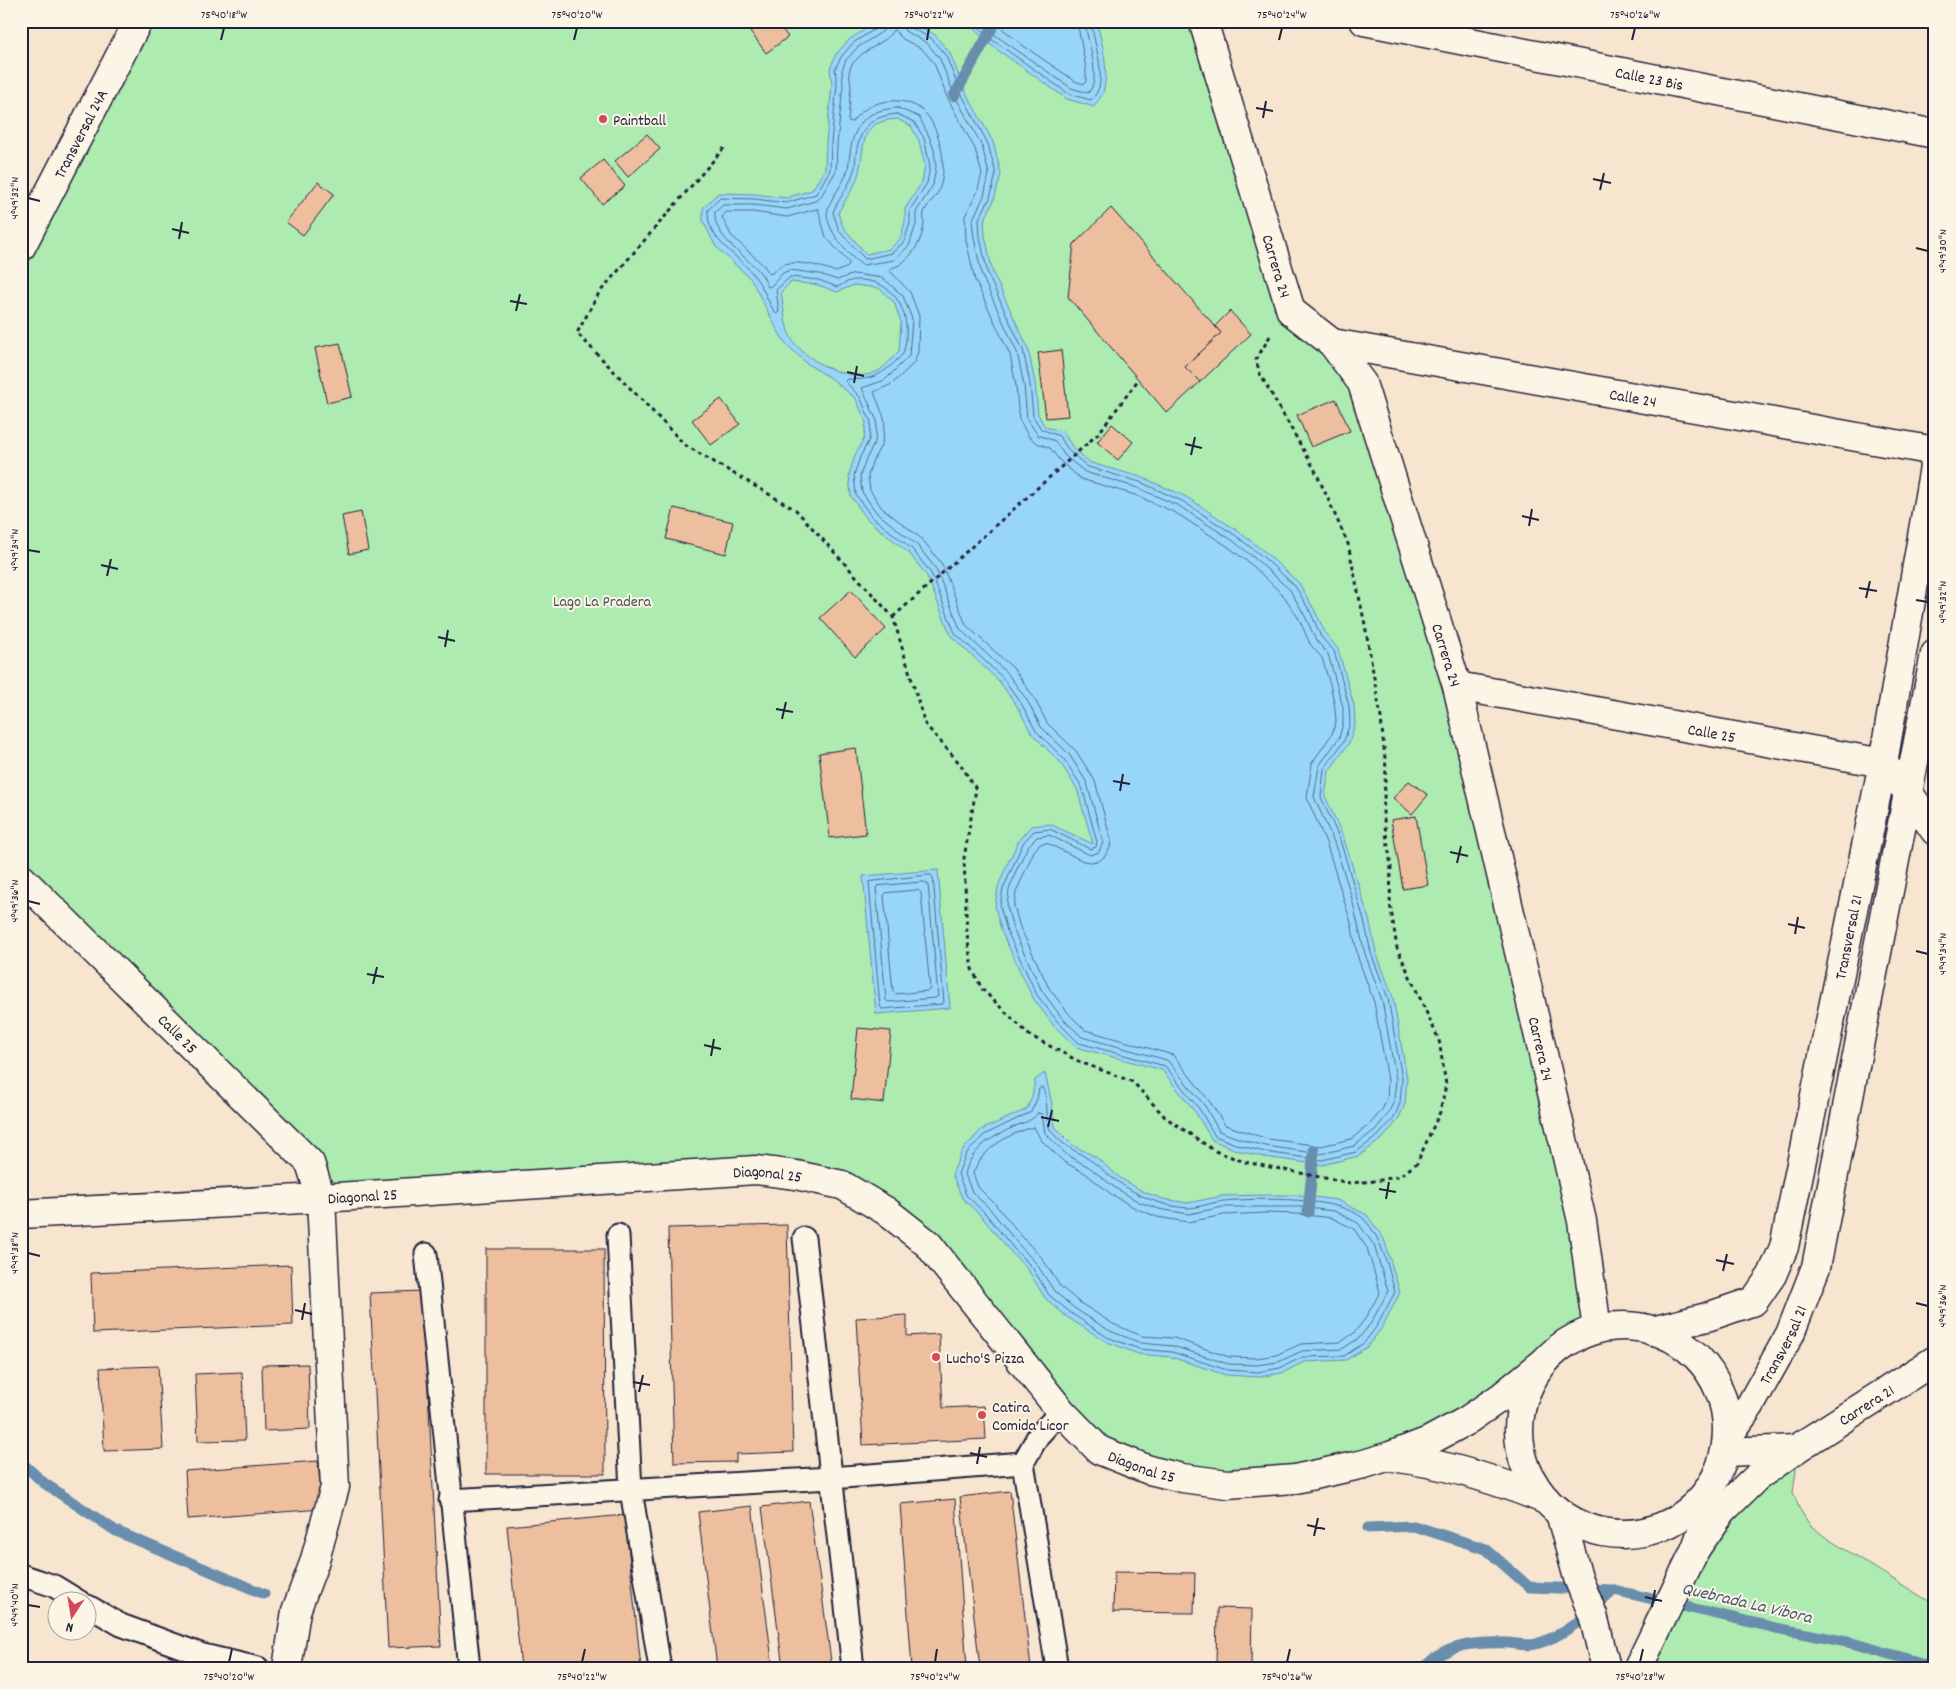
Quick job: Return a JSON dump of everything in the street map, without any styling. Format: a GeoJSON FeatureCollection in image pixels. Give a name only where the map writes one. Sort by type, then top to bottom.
{"type":"FeatureCollection","features":[{"type":"Feature","properties":{"kind":"street","name":"Transversal 24A"},"geometry":{"type":"LineString","coordinates":[[21,247],[138,21]]}},
{"type":"Feature","properties":{"kind":"street","name":"Carrera 24"},"geometry":{"type":"LineString","coordinates":[[1203,21],[1291,311],[1332,343],[1362,383],[1457,686],[1582,1221],[1598,1329]]}},
{"type":"Feature","properties":{"kind":"street","name":"Calle 23 Bis"},"geometry":{"type":"LineString","coordinates":[[1364,21],[1935,134]]}},
{"type":"Feature","properties":{"kind":"street","name":"Calle 24"},"geometry":{"type":"LineString","coordinates":[[1332,343],[1935,451]]}},
{"type":"Feature","properties":{"kind":"street","name":"Transversal 21"},"geometry":{"type":"LineString","coordinates":[[1652,1331],[1707,1317],[1754,1301],[1772,1275],[1781,1254],[1808,1133],[1884,763],[1935,461]]}},
{"type":"Feature","properties":{"kind":"street","name":"Transversal 21"},"geometry":{"type":"LineString","coordinates":[[1638,1668],[1695,1550],[1724,1452],[1790,1334],[1816,1267],[1935,654]]}},
{"type":"Feature","properties":{"kind":"street","name":"Calle 25"},"geometry":{"type":"LineString","coordinates":[[1457,686],[1884,763]]}},
{"type":"Feature","properties":{"kind":"street"},"geometry":{"type":"LineString","coordinates":[[1884,763],[1908,792],[1935,832]]}},
{"type":"Feature","properties":{"kind":"street","name":"Calle 25"},"geometry":{"type":"LineString","coordinates":[[21,878],[310,1163],[321,1198],[336,1487],[314,1563],[296,1611],[286,1668]]}},
{"type":"Feature","properties":{"kind":"street","name":"Diagonal 25"},"geometry":{"type":"LineString","coordinates":[[21,1214],[321,1198],[756,1170],[796,1174],[842,1185],[886,1211],[928,1244],[1061,1410],[1099,1450],[1149,1470],[1182,1478],[1227,1484],[1295,1479],[1364,1464],[1429,1441],[1466,1421],[1544,1362]]}},
{"type":"Feature","properties":{"kind":"street"},"geometry":{"type":"LineString","coordinates":[[1606,1668],[1593,1616],[1553,1506],[1531,1480],[1522,1456],[1519,1431],[1521,1406],[1530,1382],[1544,1362],[1570,1340],[1598,1329],[1634,1327],[1652,1331],[1679,1342],[1700,1360],[1717,1384],[1726,1410],[1724,1452],[1796,1449]]}},
{"type":"Feature","properties":{"kind":"street","name":"Carrera 21"},"geometry":{"type":"LineString","coordinates":[[1695,1550],[1723,1510],[1757,1477],[1796,1449],[1931,1369]]}},
{"type":"Feature","properties":{"kind":"street","name":"Diagonal 25"},"geometry":{"type":"LineString","coordinates":[[1390,1456],[1428,1462],[1502,1482],[1553,1506],[1584,1526],[1611,1533],[1639,1533],[1666,1525],[1689,1510],[1708,1491],[1724,1452]]}},
{"type":"Feature","properties":{"kind":"lane"},"geometry":{"type":"LineString","coordinates":[[618,1236],[631,1490],[660,1668]]}},
{"type":"Feature","properties":{"kind":"lane"},"geometry":{"type":"LineString","coordinates":[[804,1238],[853,1668]]}},
{"type":"Feature","properties":{"kind":"lane"},"geometry":{"type":"LineString","coordinates":[[426,1254],[450,1500],[469,1668]]}},
{"type":"Feature","properties":{"kind":"lane"},"geometry":{"type":"LineString","coordinates":[[1057,1668],[1023,1463],[1038,1436],[1061,1410]]}},
{"type":"Feature","properties":{"kind":"lane"},"geometry":{"type":"LineString","coordinates":[[450,1500],[831,1478],[1023,1463]]}},
{"type":"Feature","properties":{"kind":"lane"},"geometry":{"type":"LineString","coordinates":[[21,1575],[54,1586],[64,1592]]}},
{"type":"Feature","properties":{"kind":"lane"},"geometry":{"type":"LineString","coordinates":[[98,1612],[121,1625],[203,1655],[258,1668]]}},
{"type":"Feature","properties":{"kind":"path"},"geometry":{"type":"LineString","coordinates":[[724,148],[599,293],[577,333],[685,445],[796,510],[893,617],[926,724],[961,765],[976,789],[964,858],[967,935],[972,969],[982,989],[1029,1035],[1080,1062],[1133,1082],[1164,1117],[1215,1151],[1245,1162],[1350,1184],[1400,1176],[1417,1163],[1440,1112],[1446,1086],[1439,1040],[1396,948],[1390,903],[1390,866],[1383,813],[1386,768],[1381,718],[1365,625],[1348,544],[1315,470],[1260,374],[1256,360],[1267,339],[1291,311]]}},
{"type":"Feature","properties":{"kind":"path"},"geometry":{"type":"LineString","coordinates":[[893,617],[1099,432],[1138,380]]}},
{"type":"Feature","properties":{"kind":"green space","name":"Lago La Pradera"},"geometry":{"type":"Polygon","coordinates":[[[138,21],[1203,21],[1291,311],[1362,383],[1457,686],[1597,1329],[1563,1346],[1544,1362],[1429,1441],[1227,1484],[1099,1450],[928,1244],[796,1175],[321,1198],[310,1163],[21,878],[21,247],[138,21]]]}},
{"type":"Feature","properties":{"kind":"green space"},"geometry":{"type":"Polygon","coordinates":[[[1796,1449],[1796,1471],[1793,1492],[1799,1508],[1810,1525],[1828,1539],[1935,1605],[1935,1668],[1638,1668],[1693,1553],[1796,1449]]]}},
{"type":"Feature","properties":{"kind":"water"},"geometry":{"type":"Polygon","coordinates":[[[909,21],[934,34],[950,53],[964,89],[993,142],[1001,174],[994,200],[984,221],[985,236],[993,273],[1028,348],[1035,383],[1038,414],[1045,427],[1062,431],[1074,449],[1091,463],[1141,477],[1185,496],[1238,531],[1265,552],[1299,583],[1326,634],[1338,649],[1354,706],[1355,724],[1349,743],[1329,771],[1325,796],[1344,839],[1369,919],[1376,952],[1393,997],[1407,1078],[1405,1104],[1398,1120],[1383,1138],[1359,1156],[1322,1165],[1264,1157],[1236,1150],[1212,1140],[1196,1113],[1162,1070],[1076,1047],[1054,1026],[1033,998],[1002,933],[995,907],[998,887],[1019,840],[1031,826],[1050,824],[1093,844],[1077,789],[1060,762],[1032,734],[1017,706],[999,681],[951,636],[927,576],[909,553],[867,519],[851,496],[849,475],[855,455],[864,439],[866,422],[856,399],[832,379],[806,363],[787,345],[751,279],[716,247],[703,221],[703,208],[718,193],[755,194],[786,198],[812,190],[825,169],[832,85],[830,69],[836,54],[850,39],[877,22],[909,21]],[[897,119],[884,121],[870,129],[864,143],[858,177],[838,213],[843,227],[866,254],[890,249],[900,239],[905,222],[905,209],[922,182],[925,166],[919,141],[911,126],[897,119]],[[791,282],[781,292],[786,324],[793,341],[810,357],[833,370],[845,374],[858,375],[880,370],[899,351],[901,322],[894,302],[879,288],[854,285],[837,292],[818,285],[791,282]]]}},
{"type":"Feature","properties":{"kind":"water"},"geometry":{"type":"Polygon","coordinates":[[[966,21],[1096,21],[1106,72],[1101,96],[1094,107],[1067,99],[988,43],[966,21]]]}},
{"type":"Feature","properties":{"kind":"water"},"geometry":{"type":"Polygon","coordinates":[[[938,870],[950,1008],[876,1014],[863,876],[938,870]]]}},
{"type":"Feature","properties":{"kind":"water"},"geometry":{"type":"Polygon","coordinates":[[[1045,1073],[1055,1127],[1074,1146],[1096,1157],[1120,1178],[1144,1192],[1163,1199],[1188,1203],[1222,1196],[1300,1195],[1337,1200],[1367,1215],[1384,1239],[1400,1293],[1381,1329],[1367,1347],[1346,1360],[1304,1362],[1282,1373],[1259,1377],[1226,1375],[1171,1357],[1138,1354],[1105,1341],[1067,1317],[1045,1298],[1028,1270],[981,1216],[962,1198],[952,1174],[962,1151],[981,1130],[1027,1109],[1032,1097],[1035,1080],[1045,1073]]]}},
{"type":"Feature","properties":{"kind":"building"},"geometry":{"type":"Polygon","coordinates":[[[764,21],[776,21],[788,37],[766,53],[750,31],[764,21]]]}},
{"type":"Feature","properties":{"kind":"building"},"geometry":{"type":"Polygon","coordinates":[[[647,134],[660,149],[628,177],[615,161],[647,134]]]}},
{"type":"Feature","properties":{"kind":"building"},"geometry":{"type":"Polygon","coordinates":[[[603,160],[625,186],[602,204],[581,178],[603,160]]]}},
{"type":"Feature","properties":{"kind":"building"},"geometry":{"type":"Polygon","coordinates":[[[318,182],[334,194],[303,235],[286,222],[318,182]]]}},
{"type":"Feature","properties":{"kind":"building"},"geometry":{"type":"Polygon","coordinates":[[[1111,208],[1221,333],[1185,367],[1200,382],[1167,413],[1068,297],[1074,244],[1111,208]]]}},
{"type":"Feature","properties":{"kind":"building"},"geometry":{"type":"Polygon","coordinates":[[[1230,311],[1251,334],[1200,382],[1185,367],[1221,333],[1215,326],[1230,311]]]}},
{"type":"Feature","properties":{"kind":"building"},"geometry":{"type":"Polygon","coordinates":[[[340,343],[352,397],[327,403],[315,348],[340,343]]]}},
{"type":"Feature","properties":{"kind":"building"},"geometry":{"type":"Polygon","coordinates":[[[1061,350],[1068,416],[1046,418],[1038,353],[1061,350]]]}},
{"type":"Feature","properties":{"kind":"building"},"geometry":{"type":"Polygon","coordinates":[[[721,399],[740,424],[711,445],[692,420],[721,399]]]}},
{"type":"Feature","properties":{"kind":"building"},"geometry":{"type":"Polygon","coordinates":[[[1336,399],[1350,431],[1311,447],[1297,415],[1336,399]]]}},
{"type":"Feature","properties":{"kind":"building"},"geometry":{"type":"Polygon","coordinates":[[[1112,424],[1133,442],[1118,460],[1097,442],[1112,424]]]}},
{"type":"Feature","properties":{"kind":"building"},"geometry":{"type":"Polygon","coordinates":[[[674,508],[733,522],[726,554],[666,539],[674,508]]]}},
{"type":"Feature","properties":{"kind":"building"},"geometry":{"type":"Polygon","coordinates":[[[361,512],[368,550],[349,554],[342,516],[361,512]]]}},
{"type":"Feature","properties":{"kind":"building"},"geometry":{"type":"Polygon","coordinates":[[[851,590],[886,629],[855,657],[820,618],[851,590]]]}},
{"type":"Feature","properties":{"kind":"building"},"geometry":{"type":"Polygon","coordinates":[[[856,748],[866,834],[830,838],[819,753],[856,748]]]}},
{"type":"Feature","properties":{"kind":"building"},"geometry":{"type":"Polygon","coordinates":[[[1409,781],[1428,795],[1412,814],[1393,798],[1409,781]]]}},
{"type":"Feature","properties":{"kind":"building"},"geometry":{"type":"Polygon","coordinates":[[[1416,816],[1428,885],[1403,889],[1391,820],[1416,816]]]}},
{"type":"Feature","properties":{"kind":"building"},"geometry":{"type":"Polygon","coordinates":[[[858,1028],[891,1031],[884,1103],[851,1099],[858,1028]]]}},
{"type":"Feature","properties":{"kind":"building"},"geometry":{"type":"Polygon","coordinates":[[[787,1225],[793,1452],[736,1454],[736,1462],[674,1463],[668,1228],[787,1225]]]}},
{"type":"Feature","properties":{"kind":"building"},"geometry":{"type":"Polygon","coordinates":[[[486,1249],[604,1249],[605,1474],[486,1474],[486,1249]]]}},
{"type":"Feature","properties":{"kind":"building"},"geometry":{"type":"Polygon","coordinates":[[[291,1265],[293,1325],[93,1333],[91,1273],[291,1265]]]}},
{"type":"Feature","properties":{"kind":"building"},"geometry":{"type":"Polygon","coordinates":[[[423,1291],[441,1646],[388,1648],[370,1293],[423,1291]]]}},
{"type":"Feature","properties":{"kind":"building"},"geometry":{"type":"Polygon","coordinates":[[[907,1315],[907,1336],[939,1334],[943,1408],[984,1406],[986,1439],[863,1445],[856,1318],[907,1315]]]}},
{"type":"Feature","properties":{"kind":"building"},"geometry":{"type":"Polygon","coordinates":[[[308,1364],[310,1429],[264,1431],[262,1365],[308,1364]]]}},
{"type":"Feature","properties":{"kind":"building"},"geometry":{"type":"Polygon","coordinates":[[[158,1366],[163,1449],[104,1451],[100,1368],[158,1366]]]}},
{"type":"Feature","properties":{"kind":"building"},"geometry":{"type":"Polygon","coordinates":[[[242,1372],[245,1440],[198,1441],[195,1374],[242,1372]]]}},
{"type":"Feature","properties":{"kind":"building"},"geometry":{"type":"Polygon","coordinates":[[[318,1461],[322,1509],[188,1519],[185,1471],[318,1461]]]}},
{"type":"Feature","properties":{"kind":"building"},"geometry":{"type":"Polygon","coordinates":[[[1010,1491],[1031,1668],[980,1668],[960,1497],[1010,1491]]]}},
{"type":"Feature","properties":{"kind":"building"},"geometry":{"type":"Polygon","coordinates":[[[955,1499],[967,1668],[912,1668],[900,1504],[955,1499]]]}},
{"type":"Feature","properties":{"kind":"building"},"geometry":{"type":"Polygon","coordinates":[[[809,1501],[832,1668],[783,1668],[762,1507],[809,1501]]]}},
{"type":"Feature","properties":{"kind":"building"},"geometry":{"type":"Polygon","coordinates":[[[752,1506],[773,1668],[717,1668],[698,1512],[752,1506]]]}},
{"type":"Feature","properties":{"kind":"building"},"geometry":{"type":"Polygon","coordinates":[[[625,1515],[641,1668],[521,1668],[507,1526],[625,1515]]]}},
{"type":"Feature","properties":{"kind":"building"},"geometry":{"type":"Polygon","coordinates":[[[1114,1572],[1195,1573],[1194,1613],[1113,1612],[1114,1572]]]}},
{"type":"Feature","properties":{"kind":"building"},"geometry":{"type":"Polygon","coordinates":[[[1217,1608],[1252,1609],[1251,1668],[1216,1668],[1217,1608]]]}},
{"type":"Feature","properties":{"kind":"waterway"},"geometry":{"type":"LineString","coordinates":[[954,96],[996,21]]}},
{"type":"Feature","properties":{"kind":"waterway"},"geometry":{"type":"LineString","coordinates":[[1308,1212],[1314,1150]]}},
{"type":"Feature","properties":{"kind":"waterway"},"geometry":{"type":"LineString","coordinates":[[21,1462],[44,1483],[116,1531],[264,1594]]}},
{"type":"Feature","properties":{"kind":"waterway","name":"Quebrada La Vibora"},"geometry":{"type":"LineString","coordinates":[[1368,1528],[1414,1526],[1486,1549],[1529,1587],[1614,1590],[1776,1628],[1852,1643],[1935,1667]]}},
{"type":"Feature","properties":{"kind":"waterway","name":"Quebrada La Vibora"},"geometry":{"type":"LineString","coordinates":[[1424,1668],[1442,1653],[1463,1646],[1498,1643],[1530,1645],[1548,1640],[1569,1628],[1614,1590]]}},
{"type":"Feature","properties":{"kind":"place","name":"Paintball"},"geometry":{"type":"Point","coordinates":[603,119]}},
{"type":"Feature","properties":{"kind":"place","name":"Lucho'S Pizza"},"geometry":{"type":"Point","coordinates":[936,1357]}},
{"type":"Feature","properties":{"kind":"place","name":"Catira Comida Licor"},"geometry":{"type":"Point","coordinates":[982,1415]}}]}
